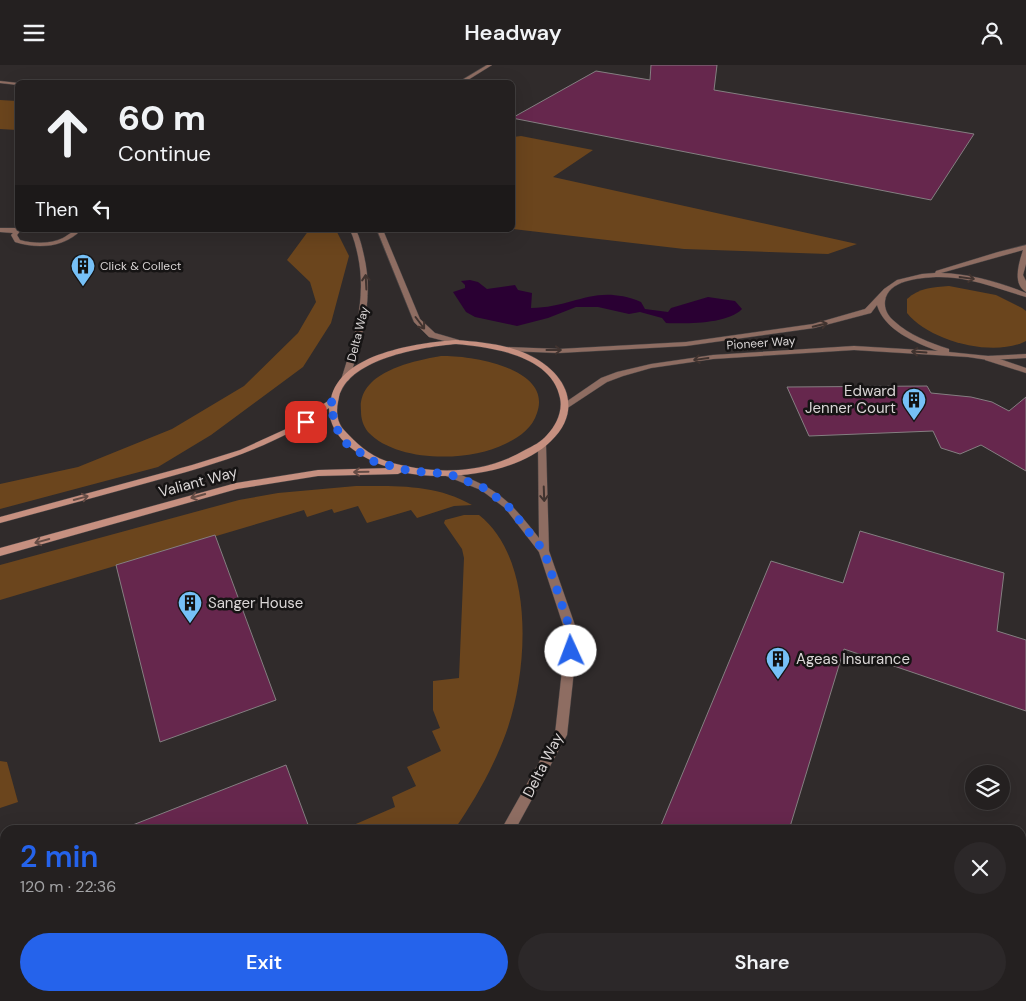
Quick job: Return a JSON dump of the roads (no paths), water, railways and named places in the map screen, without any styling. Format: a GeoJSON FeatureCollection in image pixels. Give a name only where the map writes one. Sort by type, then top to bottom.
{"type":"FeatureCollection","features":[{"type":"Feature","properties":{"kind":"main road"},"geometry":{"type":"LineString","coordinates":[[456,342],[505,349],[530,358],[549,371],[562,387],[566,406],[560,426],[542,445],[517,460],[485,470],[449,474],[410,471],[373,461],[347,444],[333,423],[333,401],[345,380],[376,358],[401,349],[428,344],[456,342]]}},
{"type":"Feature","properties":{"kind":"main road","name":"Valiant Way"},"geometry":{"type":"LineString","coordinates":[[0,519],[214,462],[283,435],[306,422],[333,401]]}},
{"type":"Feature","properties":{"kind":"main road","name":"Valiant Way"},"geometry":{"type":"LineString","coordinates":[[0,552],[236,486],[318,473],[410,471]]}},
{"type":"Feature","properties":{"kind":"street"},"geometry":{"type":"LineString","coordinates":[[464,80],[490,65]]}},
{"type":"Feature","properties":{"kind":"street"},"geometry":{"type":"LineString","coordinates":[[0,82],[15,84]]}},
{"type":"Feature","properties":{"kind":"street"},"geometry":{"type":"LineString","coordinates":[[0,230],[15,230]]}},
{"type":"Feature","properties":{"kind":"street"},"geometry":{"type":"LineString","coordinates":[[17,232],[14,238],[17,241],[40,245],[66,239],[75,232]]}},
{"type":"Feature","properties":{"kind":"street","name":"Delta Way"},"geometry":{"type":"LineString","coordinates":[[345,380],[360,334],[367,300],[365,267],[354,232]]}},
{"type":"Feature","properties":{"kind":"street"},"geometry":{"type":"LineString","coordinates":[[381,232],[417,320],[432,335],[456,342]]}},
{"type":"Feature","properties":{"kind":"street"},"geometry":{"type":"LineString","coordinates":[[1026,290],[1020,275],[1026,248],[900,282],[886,290],[881,298],[881,307],[885,316],[894,326],[925,343],[967,355],[988,358],[1026,371]]}},
{"type":"Feature","properties":{"kind":"street"},"geometry":{"type":"LineString","coordinates":[[920,277],[963,277],[1008,288],[1026,295]]}},
{"type":"Feature","properties":{"kind":"street","name":"Pioneer Way"},"geometry":{"type":"LineString","coordinates":[[505,349],[558,351],[686,344],[789,330],[814,326],[868,311],[886,290]]}},
{"type":"Feature","properties":{"kind":"street","name":"Pioneer Way"},"geometry":{"type":"LineString","coordinates":[[566,406],[604,380],[620,374],[651,366],[713,357],[854,348],[967,355]]}},
{"type":"Feature","properties":{"kind":"street"},"geometry":{"type":"LineString","coordinates":[[988,358],[1026,356]]}},
{"type":"Feature","properties":{"kind":"street","name":"Delta Way"},"geometry":{"type":"LineString","coordinates":[[511,825],[562,735],[572,635],[544,551],[542,445]]}},
{"type":"Feature","properties":{"kind":"street","name":"Delta Way"},"geometry":{"type":"LineString","coordinates":[[449,474],[484,488],[508,506],[544,551]]}},
{"type":"Feature","properties":{"kind":"place","name":"Click & Collect"},"geometry":{"type":"Point","coordinates":[83,287]}},
{"type":"Feature","properties":{"kind":"place","name":"Edward Jenner Court"},"geometry":{"type":"Point","coordinates":[914,421]}},
{"type":"Feature","properties":{"kind":"place","name":"Sanger House"},"geometry":{"type":"Point","coordinates":[190,624]}},
{"type":"Feature","properties":{"kind":"place","name":"Ageas Insurance"},"geometry":{"type":"Point","coordinates":[778,680]}}]}
